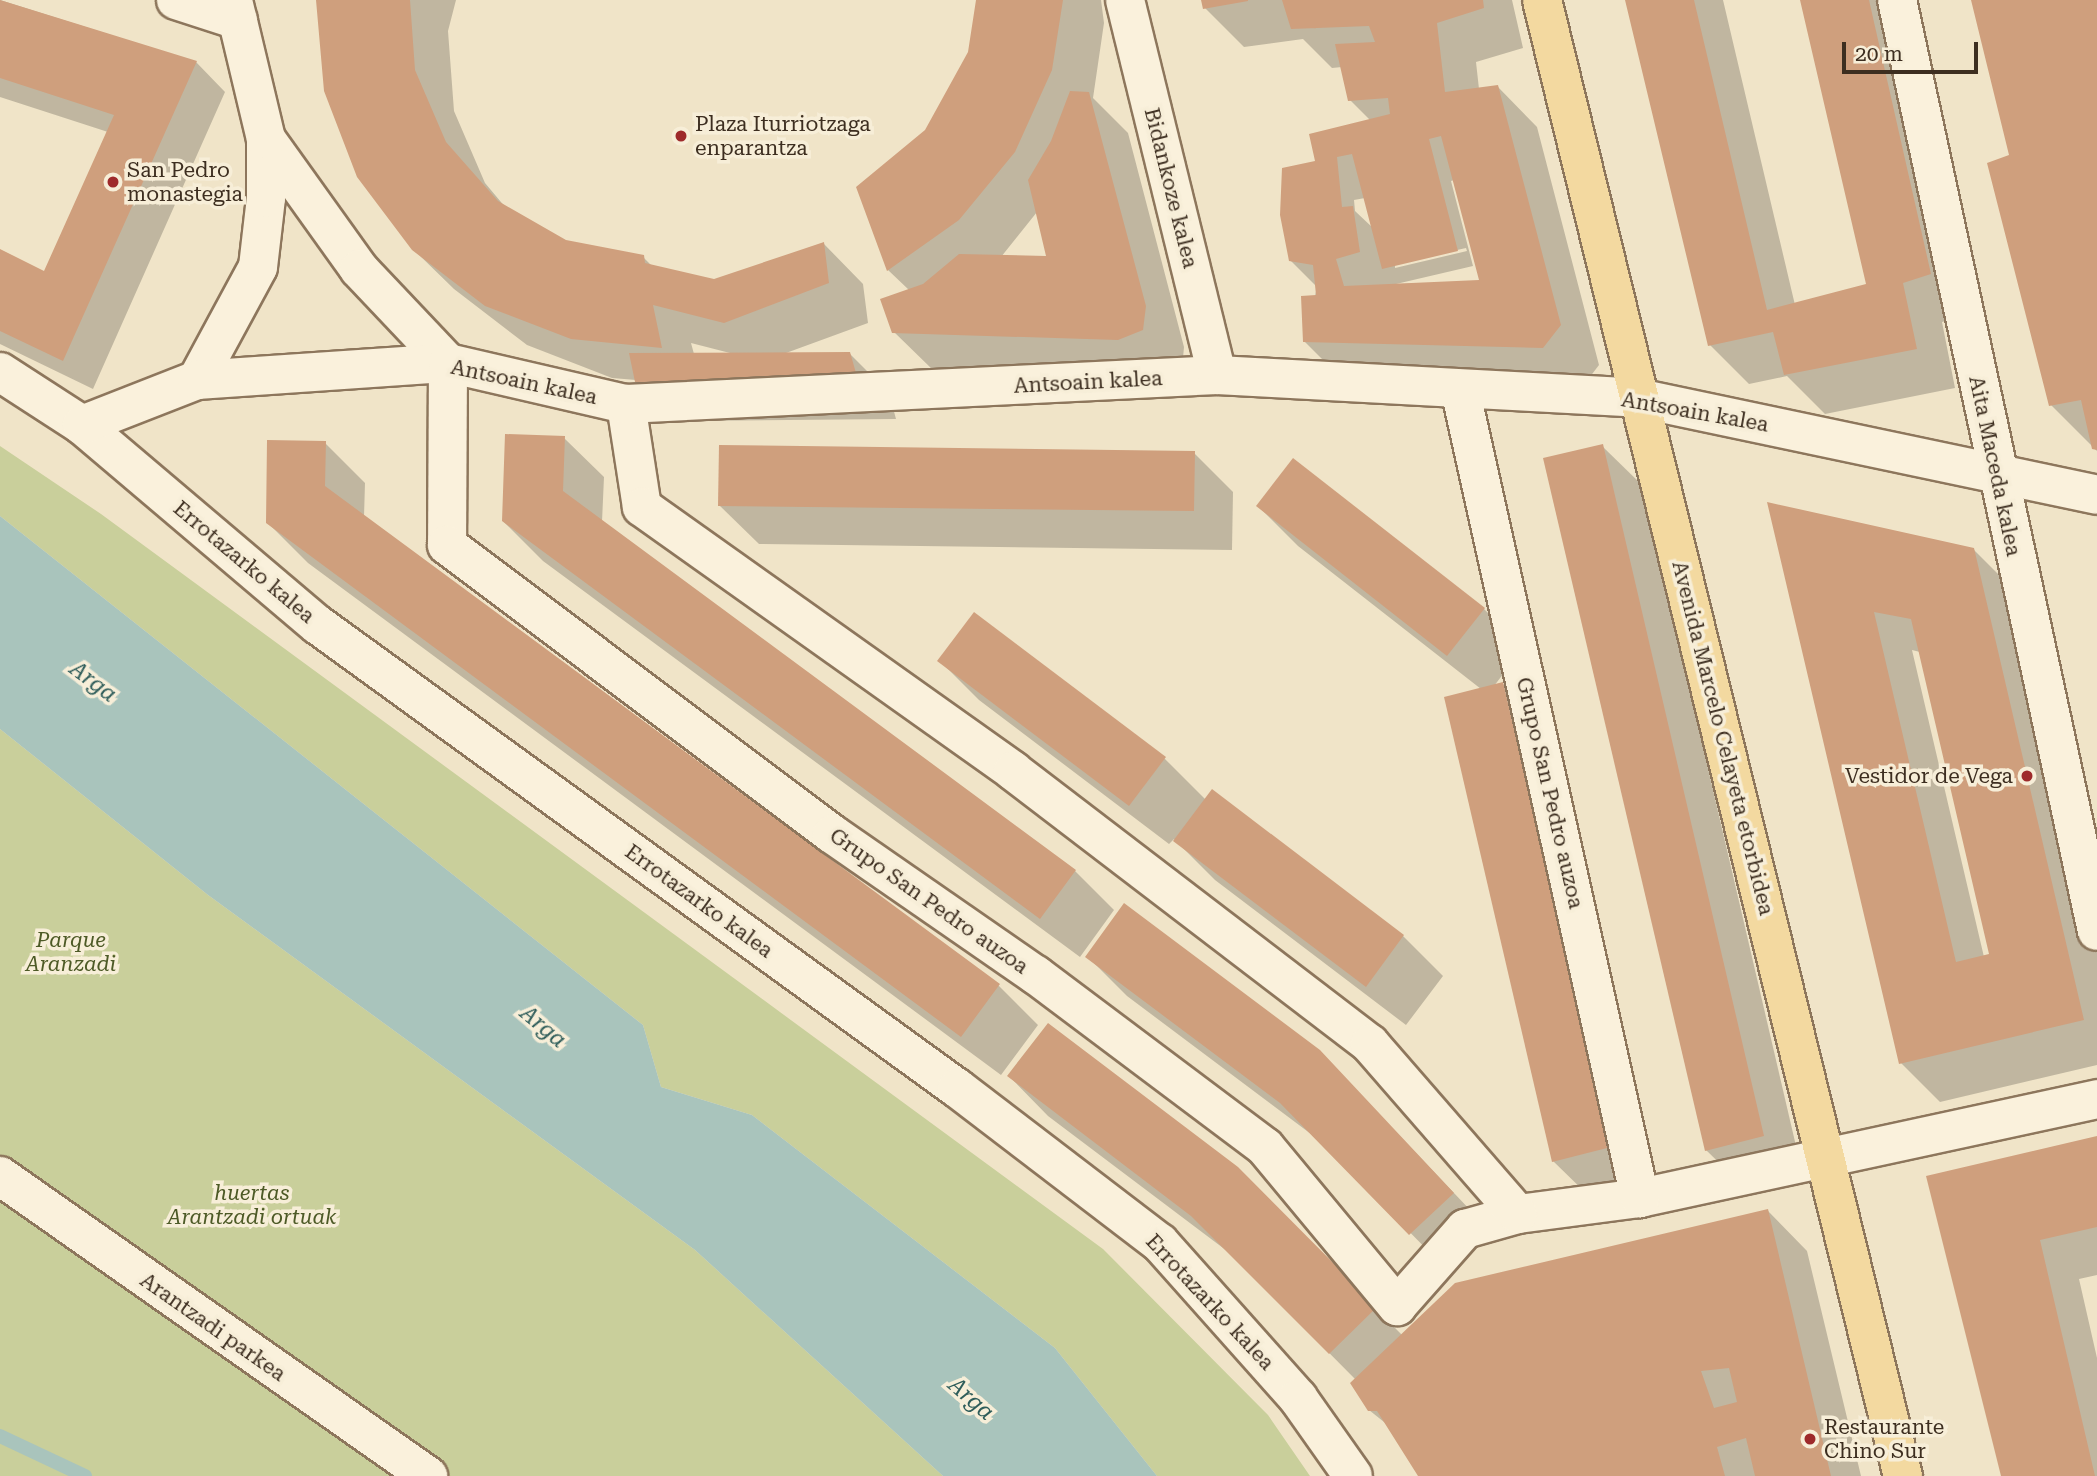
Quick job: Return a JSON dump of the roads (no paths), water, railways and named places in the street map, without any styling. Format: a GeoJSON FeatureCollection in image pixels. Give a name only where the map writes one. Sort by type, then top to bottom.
{"type":"FeatureCollection","features":[{"type":"Feature","properties":{"kind":"main road","name":"Avenida Marcelo Celayeta etorbidea"},"geometry":{"type":"LineString","coordinates":[[1542,0],[1903,1476]]}},
{"type":"Feature","properties":{"kind":"street"},"geometry":{"type":"LineString","coordinates":[[176,0],[236,10],[266,139],[266,198],[258,267],[197,380]]}},
{"type":"Feature","properties":{"kind":"street","name":"Bidankoze kalea"},"geometry":{"type":"LineString","coordinates":[[1125,0],[1217,375]]}},
{"type":"Feature","properties":{"kind":"street","name":"Aita Maceda kalea"},"geometry":{"type":"LineString","coordinates":[[1897,0],[1995,471],[2097,930]]}},
{"type":"Feature","properties":{"kind":"street"},"geometry":{"type":"LineString","coordinates":[[266,139],[359,269],[448,363]]}},
{"type":"Feature","properties":{"kind":"street","name":"Antsoain kalea"},"geometry":{"type":"LineString","coordinates":[[82,425],[197,380],[448,363],[626,404],[1217,375],[1638,398],[1995,471],[2097,495]]}},
{"type":"Feature","properties":{"kind":"street","name":"Grupo San Pedro auzoa"},"geometry":{"type":"LineString","coordinates":[[448,363],[447,545],[832,834],[1036,975],[1265,1147],[1397,1306],[1465,1229],[1518,1214],[1640,1198],[2097,1099]]}},
{"type":"Feature","properties":{"kind":"street","name":"Errotazarko kalea"},"geometry":{"type":"LineString","coordinates":[[0,372],[82,425],[318,625],[957,1088],[1160,1243],[1298,1398],[1353,1476]]}},
{"type":"Feature","properties":{"kind":"street","name":"Grupo San Pedro auzoa"},"geometry":{"type":"LineString","coordinates":[[1460,389],[1640,1198]]}},
{"type":"Feature","properties":{"kind":"street"},"geometry":{"type":"LineString","coordinates":[[626,404],[642,507],[1013,771],[1370,1044],[1518,1214]]}},
{"type":"Feature","properties":{"kind":"street","name":"Arantzadi parkea"},"geometry":{"type":"LineString","coordinates":[[0,1176],[428,1476]]}},
{"type":"Feature","properties":{"kind":"water","name":"Arga"},"geometry":{"type":"Polygon","coordinates":[[[0,516],[643,1025],[661,1087],[752,1115],[1055,1348],[1157,1476],[943,1476],[695,1250],[208,895],[0,729],[0,516]]]}},
{"type":"Feature","properties":{"kind":"waterway"},"geometry":{"type":"LineString","coordinates":[[0,1436],[85,1476]]}},
{"type":"Feature","properties":{"kind":"place","name":"Plaza Iturriotzaga enparantza"},"geometry":{"type":"Point","coordinates":[681,136]}},
{"type":"Feature","properties":{"kind":"place","name":"San Pedro monastegia"},"geometry":{"type":"Point","coordinates":[113,182]}},
{"type":"Feature","properties":{"kind":"place","name":"Vestidor de Vega"},"geometry":{"type":"Point","coordinates":[2027,776]}},
{"type":"Feature","properties":{"kind":"place","name":"Restaurante Chino Sur"},"geometry":{"type":"Point","coordinates":[1810,1439]}},
{"type":"Feature","properties":{"kind":"park label","name":"Parque Aranzadi"},"geometry":{"type":"Point","coordinates":[71,952]}},
{"type":"Feature","properties":{"kind":"park label","name":"huertas Arantzadi ortuak"},"geometry":{"type":"Point","coordinates":[252,1205]}}]}
